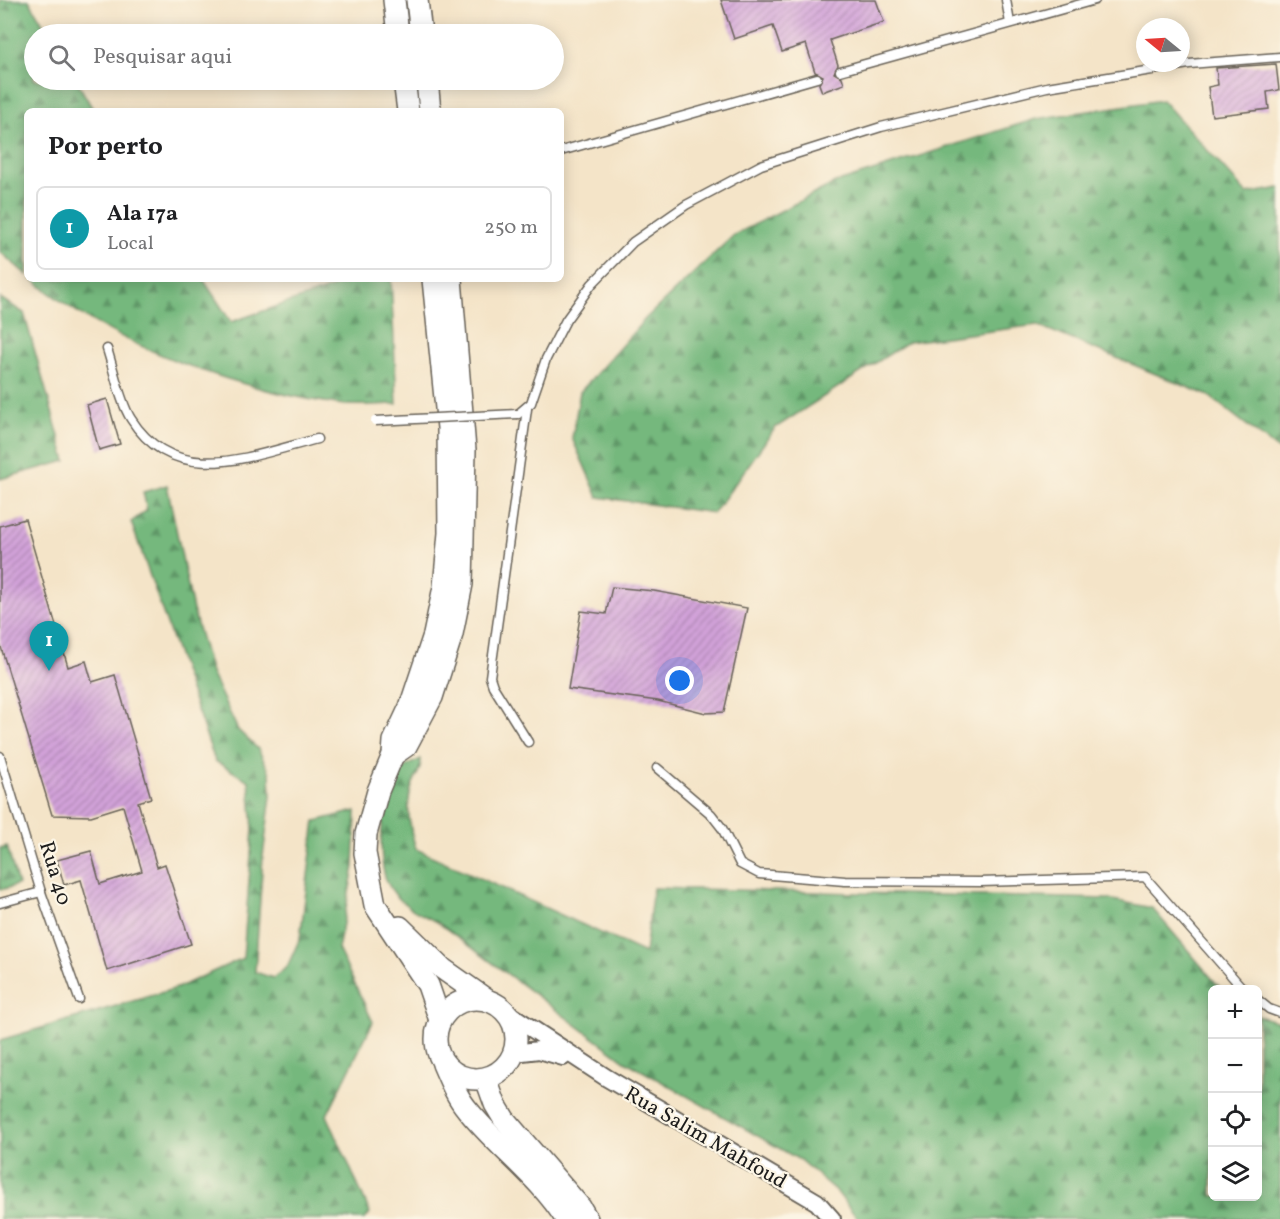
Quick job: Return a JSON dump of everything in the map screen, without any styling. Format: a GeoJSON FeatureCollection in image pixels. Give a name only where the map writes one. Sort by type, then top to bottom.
{"type":"FeatureCollection","features":[{"type":"Feature","properties":{"kind":"street"},"geometry":{"type":"LineString","coordinates":[[394,0],[397,24]]}},
{"type":"Feature","properties":{"kind":"street"},"geometry":{"type":"LineString","coordinates":[[417,0],[420,24]]}},
{"type":"Feature","properties":{"kind":"street"},"geometry":{"type":"LineString","coordinates":[[405,90],[408,108]]}},
{"type":"Feature","properties":{"kind":"street"},"geometry":{"type":"LineString","coordinates":[[428,90],[430,108]]}},
{"type":"Feature","properties":{"kind":"street"},"geometry":{"type":"LineString","coordinates":[[433,282],[448,428],[449,533],[444,587],[417,711],[406,746],[393,755],[378,791],[366,834],[365,853],[375,905],[428,985],[440,1020]]}},
{"type":"Feature","properties":{"kind":"street"},"geometry":{"type":"LineString","coordinates":[[417,711],[452,634],[462,584],[465,549],[465,450],[451,282]]}},
{"type":"Feature","properties":{"kind":"street"},"geometry":{"type":"LineString","coordinates":[[375,905],[443,969],[505,1011],[516,1030],[514,1053],[508,1065],[498,1074],[486,1079],[472,1080],[458,1076],[447,1068],[439,1056]]}},
{"type":"Feature","properties":{"kind":"street"},"geometry":{"type":"LineString","coordinates":[[487,1000],[473,999],[460,1002],[449,1009],[440,1020],[436,1032],[439,1056],[456,1094],[467,1109],[529,1174],[566,1219]]}},
{"type":"Feature","properties":{"kind":"street","name":"Rua Salim Mahfoud"},"geometry":{"type":"LineString","coordinates":[[505,1011],[607,1078],[817,1202],[832,1219]]}},
{"type":"Feature","properties":{"kind":"street","name":"Rua Salim Mahfoud"},"geometry":{"type":"LineString","coordinates":[[514,1053],[550,1051],[607,1078]]}},
{"type":"Feature","properties":{"kind":"street"},"geometry":{"type":"LineString","coordinates":[[486,1079],[495,1104],[504,1119],[580,1207],[587,1219]]}},
{"type":"Feature","properties":{"kind":"lane"},"geometry":{"type":"LineString","coordinates":[[1006,0],[1010,23]]}},
{"type":"Feature","properties":{"kind":"lane"},"geometry":{"type":"LineString","coordinates":[[840,71],[1095,0]]}},
{"type":"Feature","properties":{"kind":"lane"},"geometry":{"type":"LineString","coordinates":[[528,742],[493,686],[490,676],[527,409],[546,359],[561,330],[592,284],[633,242],[686,205],[761,165],[881,127],[1047,87],[1189,64],[1280,57]]}},
{"type":"Feature","properties":{"kind":"lane"},"geometry":{"type":"LineString","coordinates":[[564,151],[817,78]]}},
{"type":"Feature","properties":{"kind":"lane"},"geometry":{"type":"LineString","coordinates":[[107,349],[131,418],[159,450],[173,458],[193,462],[228,461],[317,439]]}},
{"type":"Feature","properties":{"kind":"lane"},"geometry":{"type":"LineString","coordinates":[[375,421],[518,414],[527,409]]}},
{"type":"Feature","properties":{"kind":"lane","name":"Rua 40"},"geometry":{"type":"LineString","coordinates":[[0,756],[41,892],[79,999]]}},
{"type":"Feature","properties":{"kind":"lane"},"geometry":{"type":"LineString","coordinates":[[657,768],[711,814],[722,828],[740,864],[759,874],[845,880],[968,882],[1145,877],[1240,985]]}},
{"type":"Feature","properties":{"kind":"lane"},"geometry":{"type":"LineString","coordinates":[[0,903],[41,892]]}},
{"type":"Feature","properties":{"kind":"lane"},"geometry":{"type":"LineString","coordinates":[[1262,1003],[1280,1013]]}},
{"type":"Feature","properties":{"kind":"green space"},"geometry":{"type":"Polygon","coordinates":[[[0,0],[29,0],[43,24],[24,24],[24,90],[82,90],[92,108],[24,108],[24,272],[0,252],[0,0]]]}},
{"type":"Feature","properties":{"kind":"green space"},"geometry":{"type":"Polygon","coordinates":[[[1162,100],[1247,194],[1280,188],[1280,451],[1209,396],[1037,325],[908,342],[775,428],[714,513],[598,497],[572,438],[580,392],[646,318],[734,235],[835,183],[1036,119],[1162,100]]]}},
{"type":"Feature","properties":{"kind":"green space"},"geometry":{"type":"Polygon","coordinates":[[[36,282],[205,282],[231,322],[348,282],[391,282],[397,404],[337,404],[258,388],[217,376],[137,344],[99,325],[36,282]]]}},
{"type":"Feature","properties":{"kind":"green space"},"geometry":{"type":"Polygon","coordinates":[[[0,298],[24,313],[66,461],[0,479],[0,298]]]}},
{"type":"Feature","properties":{"kind":"green space"},"geometry":{"type":"Polygon","coordinates":[[[167,485],[193,610],[211,673],[238,730],[258,749],[270,773],[271,796],[263,856],[255,972],[273,978],[287,967],[300,938],[315,821],[356,811],[354,867],[338,949],[373,1022],[327,1115],[370,1213],[365,1219],[0,1219],[0,1040],[177,988],[243,958],[253,829],[249,781],[215,761],[131,522],[147,510],[143,492],[167,485]]]}},
{"type":"Feature","properties":{"kind":"green space"},"geometry":{"type":"Polygon","coordinates":[[[421,759],[409,802],[410,826],[416,849],[645,953],[653,888],[1108,899],[1152,908],[1218,985],[1208,985],[1208,1201],[1262,1201],[1262,1017],[1280,1022],[1280,1219],[858,1219],[837,1192],[800,1160],[625,1061],[437,922],[415,911],[396,896],[387,882],[384,871],[382,824],[394,780],[408,765],[421,759]]]}},
{"type":"Feature","properties":{"kind":"green space"},"geometry":{"type":"Polygon","coordinates":[[[7,846],[18,885],[0,890],[0,848],[7,846]]]}},
{"type":"Feature","properties":{"kind":"building"},"geometry":{"type":"Polygon","coordinates":[[[721,0],[876,0],[884,22],[830,40],[838,65],[834,73],[842,77],[844,84],[822,92],[819,84],[823,76],[815,72],[806,44],[782,52],[773,26],[734,39],[721,0]]]}},
{"type":"Feature","properties":{"kind":"building"},"geometry":{"type":"Polygon","coordinates":[[[1276,64],[1279,90],[1267,92],[1269,109],[1212,116],[1208,87],[1218,85],[1216,68],[1276,64]]]}},
{"type":"Feature","properties":{"kind":"building"},"geometry":{"type":"Polygon","coordinates":[[[107,399],[120,444],[99,450],[87,405],[107,399]]]}},
{"type":"Feature","properties":{"kind":"building"},"geometry":{"type":"Polygon","coordinates":[[[25,519],[68,667],[86,661],[92,682],[115,675],[151,798],[138,802],[157,867],[165,864],[191,944],[107,971],[81,880],[64,885],[57,860],[91,851],[100,884],[142,871],[123,806],[91,816],[52,815],[0,644],[0,526],[25,519]]]}},
{"type":"Feature","properties":{"kind":"building"},"geometry":{"type":"Polygon","coordinates":[[[612,587],[654,591],[747,608],[724,712],[706,713],[658,701],[568,689],[581,611],[606,614],[612,587]]]}},
{"type":"Feature","properties":{"kind":"place","name":"Ala 17a"},"geometry":{"type":"Point","coordinates":[49,671]}}]}
